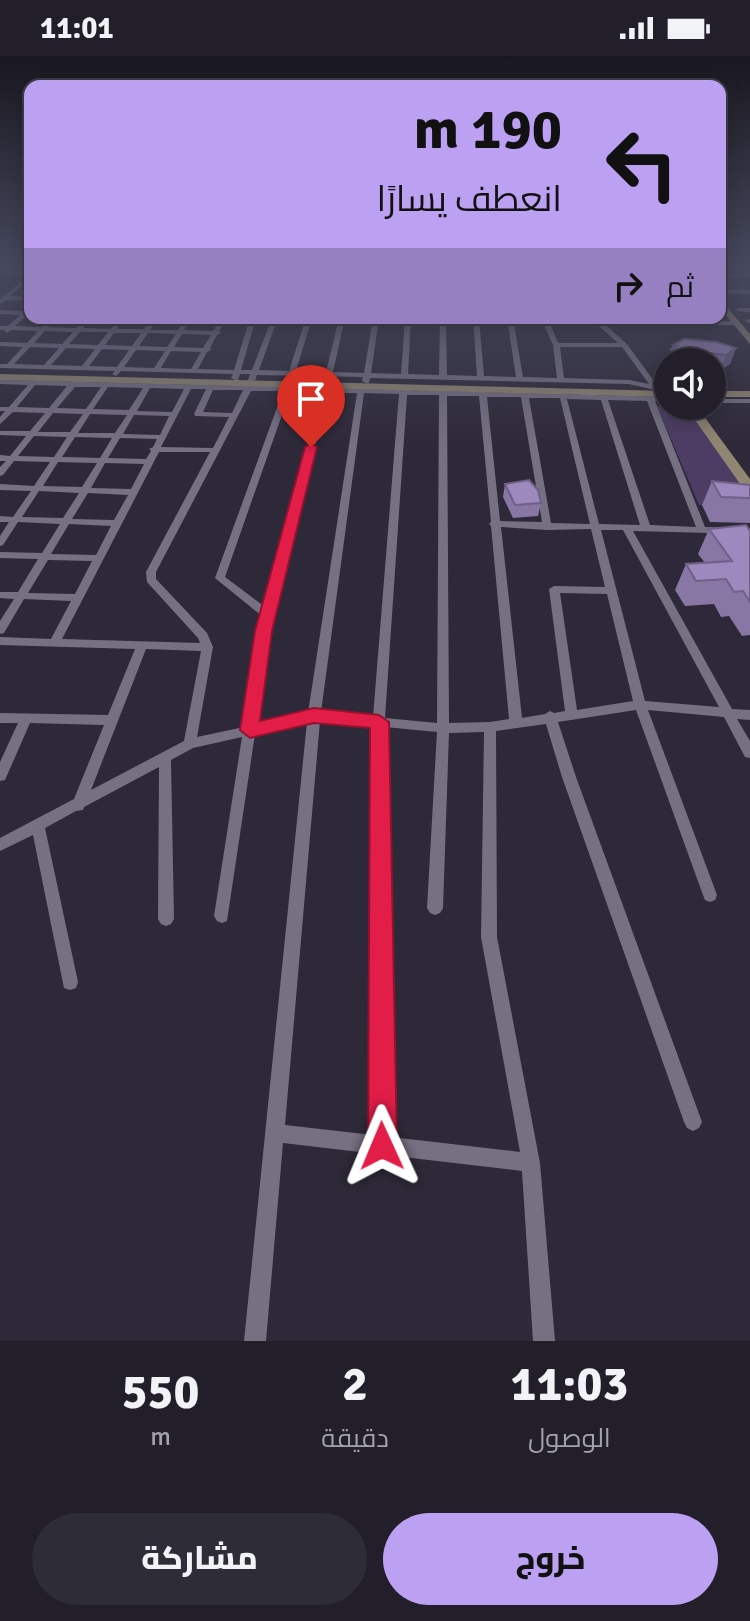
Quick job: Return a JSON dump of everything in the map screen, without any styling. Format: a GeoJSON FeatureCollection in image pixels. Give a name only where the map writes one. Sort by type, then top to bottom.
{"type":"FeatureCollection","features":[{"type":"Feature","properties":{"kind":"main road"},"geometry":{"type":"LineString","coordinates":[[3,367],[385,390],[567,396],[654,394]]}},
{"type":"Feature","properties":{"kind":"main road"},"geometry":{"type":"LineString","coordinates":[[0,380],[475,381],[654,394]]}},
{"type":"Feature","properties":{"kind":"main road"},"geometry":{"type":"LineString","coordinates":[[726,387],[750,387]]}},
{"type":"Feature","properties":{"kind":"main road"},"geometry":{"type":"LineString","coordinates":[[726,394],[750,394]]}},
{"type":"Feature","properties":{"kind":"main road"},"geometry":{"type":"LineString","coordinates":[[701,420],[750,488]]}},
{"type":"Feature","properties":{"kind":"main road"},"geometry":{"type":"LineString","coordinates":[[711,420],[750,474]]}},
{"type":"Feature","properties":{"kind":"street"},"geometry":{"type":"LineString","coordinates":[[46,367],[81,327]]}},
{"type":"Feature","properties":{"kind":"street"},"geometry":{"type":"LineString","coordinates":[[84,368],[115,327]]}},
{"type":"Feature","properties":{"kind":"street"},"geometry":{"type":"LineString","coordinates":[[118,372],[149,327]]}},
{"type":"Feature","properties":{"kind":"street"},"geometry":{"type":"LineString","coordinates":[[156,370],[183,327]]}},
{"type":"Feature","properties":{"kind":"street"},"geometry":{"type":"LineString","coordinates":[[193,371],[220,327]]}},
{"type":"Feature","properties":{"kind":"street"},"geometry":{"type":"LineString","coordinates":[[190,744],[207,647],[203,636],[150,576],[234,415],[252,327]]}},
{"type":"Feature","properties":{"kind":"street"},"geometry":{"type":"LineString","coordinates":[[243,382],[271,327]]}},
{"type":"Feature","properties":{"kind":"street"},"geometry":{"type":"LineString","coordinates":[[292,374],[306,327]]}},
{"type":"Feature","properties":{"kind":"street"},"geometry":{"type":"LineString","coordinates":[[329,375],[340,327]]}},
{"type":"Feature","properties":{"kind":"street"},"geometry":{"type":"LineString","coordinates":[[255,1341],[314,716],[374,327]]}},
{"type":"Feature","properties":{"kind":"street"},"geometry":{"type":"LineString","coordinates":[[404,377],[407,327]]}},
{"type":"Feature","properties":{"kind":"street"},"geometry":{"type":"LineString","coordinates":[[443,327],[443,378]]}},
{"type":"Feature","properties":{"kind":"street"},"geometry":{"type":"LineString","coordinates":[[475,381],[476,327]]}},
{"type":"Feature","properties":{"kind":"street"},"geometry":{"type":"LineString","coordinates":[[511,327],[520,380]]}},
{"type":"Feature","properties":{"kind":"street"},"geometry":{"type":"LineString","coordinates":[[548,327],[556,345],[561,381]]}},
{"type":"Feature","properties":{"kind":"street"},"geometry":{"type":"LineString","coordinates":[[604,327],[625,345],[654,384]]}},
{"type":"Feature","properties":{"kind":"street"},"geometry":{"type":"LineString","coordinates":[[0,328],[218,333]]}},
{"type":"Feature","properties":{"kind":"street"},"geometry":{"type":"LineString","coordinates":[[0,337],[10,328]]}},
{"type":"Feature","properties":{"kind":"street"},"geometry":{"type":"LineString","coordinates":[[3,367],[43,329]]}},
{"type":"Feature","properties":{"kind":"street"},"geometry":{"type":"LineString","coordinates":[[0,344],[208,350]]}},
{"type":"Feature","properties":{"kind":"street"},"geometry":{"type":"LineString","coordinates":[[556,345],[625,345]]}},
{"type":"Feature","properties":{"kind":"street"},"geometry":{"type":"LineString","coordinates":[[3,367],[84,368],[118,372],[193,371],[287,390],[325,391],[404,377],[475,381],[633,382],[654,391]]}},
{"type":"Feature","properties":{"kind":"street"},"geometry":{"type":"LineString","coordinates":[[0,380],[210,388],[292,374],[329,375],[403,393],[604,398],[654,394]]}},
{"type":"Feature","properties":{"kind":"street"},"geometry":{"type":"LineString","coordinates":[[0,422],[33,383]]}},
{"type":"Feature","properties":{"kind":"street"},"geometry":{"type":"LineString","coordinates":[[0,473],[5,458],[72,385]]}},
{"type":"Feature","properties":{"kind":"street"},"geometry":{"type":"LineString","coordinates":[[0,543],[106,385]]}},
{"type":"Feature","properties":{"kind":"street"},"geometry":{"type":"LineString","coordinates":[[0,630],[148,386]]}},
{"type":"Feature","properties":{"kind":"street"},"geometry":{"type":"LineString","coordinates":[[55,642],[159,437],[188,388]]}},
{"type":"Feature","properties":{"kind":"street"},"geometry":{"type":"LineString","coordinates":[[210,388],[198,414],[234,415]]}},
{"type":"Feature","properties":{"kind":"street"},"geometry":{"type":"LineString","coordinates":[[268,615],[220,578],[287,390]]}},
{"type":"Feature","properties":{"kind":"street"},"geometry":{"type":"LineString","coordinates":[[222,916],[268,615],[325,391]]}},
{"type":"Feature","properties":{"kind":"street"},"geometry":{"type":"LineString","coordinates":[[382,1146],[379,722],[403,393]]}},
{"type":"Feature","properties":{"kind":"street"},"geometry":{"type":"LineString","coordinates":[[435,908],[443,728],[443,394]]}},
{"type":"Feature","properties":{"kind":"street"},"geometry":{"type":"LineString","coordinates":[[483,395],[516,723]]}},
{"type":"Feature","properties":{"kind":"street"},"geometry":{"type":"LineString","coordinates":[[567,396],[609,591],[640,705],[710,895]]}},
{"type":"Feature","properties":{"kind":"street"},"geometry":{"type":"LineString","coordinates":[[525,397],[547,527]]}},
{"type":"Feature","properties":{"kind":"street"},"geometry":{"type":"LineString","coordinates":[[604,398],[646,528]]}},
{"type":"Feature","properties":{"kind":"street"},"geometry":{"type":"LineString","coordinates":[[726,401],[750,401]]}},
{"type":"Feature","properties":{"kind":"street"},"geometry":{"type":"LineString","coordinates":[[0,409],[174,414]]}},
{"type":"Feature","properties":{"kind":"street"},"geometry":{"type":"LineString","coordinates":[[669,420],[702,530]]}},
{"type":"Feature","properties":{"kind":"street"},"geometry":{"type":"LineString","coordinates":[[0,433],[159,437]]}},
{"type":"Feature","properties":{"kind":"street"},"geometry":{"type":"LineString","coordinates":[[153,449],[214,450]]}},
{"type":"Feature","properties":{"kind":"street"},"geometry":{"type":"LineString","coordinates":[[5,458],[147,462]]}},
{"type":"Feature","properties":{"kind":"street"},"geometry":{"type":"LineString","coordinates":[[0,487],[131,492]]}},
{"type":"Feature","properties":{"kind":"street"},"geometry":{"type":"LineString","coordinates":[[0,519],[115,523]]}},
{"type":"Feature","properties":{"kind":"street"},"geometry":{"type":"LineString","coordinates":[[494,524],[750,531]]}},
{"type":"Feature","properties":{"kind":"street"},"geometry":{"type":"LineString","coordinates":[[626,527],[750,753]]}},
{"type":"Feature","properties":{"kind":"street"},"geometry":{"type":"LineString","coordinates":[[0,555],[97,558]]}},
{"type":"Feature","properties":{"kind":"street"},"geometry":{"type":"LineString","coordinates":[[571,713],[554,589],[609,591]]}},
{"type":"Feature","properties":{"kind":"street"},"geometry":{"type":"LineString","coordinates":[[0,595],[77,598]]}},
{"type":"Feature","properties":{"kind":"street"},"geometry":{"type":"LineString","coordinates":[[0,641],[207,647]]}},
{"type":"Feature","properties":{"kind":"street"},"geometry":{"type":"LineString","coordinates":[[78,806],[142,645]]}},
{"type":"Feature","properties":{"kind":"street"},"geometry":{"type":"LineString","coordinates":[[0,845],[190,744],[314,716],[443,728],[490,727],[640,705],[750,715]]}},
{"type":"Feature","properties":{"kind":"street"},"geometry":{"type":"LineString","coordinates":[[550,716],[693,1122]]}},
{"type":"Feature","properties":{"kind":"street"},"geometry":{"type":"LineString","coordinates":[[0,718],[112,720]]}},
{"type":"Feature","properties":{"kind":"street"},"geometry":{"type":"LineString","coordinates":[[0,776],[26,719]]}},
{"type":"Feature","properties":{"kind":"street"},"geometry":{"type":"LineString","coordinates":[[490,727],[489,937],[531,1163],[544,1341]]}},
{"type":"Feature","properties":{"kind":"street"},"geometry":{"type":"LineString","coordinates":[[165,759],[166,919]]}},
{"type":"Feature","properties":{"kind":"street"},"geometry":{"type":"LineString","coordinates":[[38,827],[70,982]]}},
{"type":"Feature","properties":{"kind":"street"},"geometry":{"type":"LineString","coordinates":[[275,1133],[531,1163]]}},
{"type":"Feature","properties":{"kind":"shaded area"},"geometry":{"type":"Polygon","coordinates":[[[663,420],[697,420],[750,497],[750,504],[699,505],[663,420]]]}},
{"type":"Feature","properties":{"kind":"building"},"geometry":{"type":"Polygon","coordinates":[[[684,339],[717,342],[736,348],[726,355],[726,348],[673,348],[677,346],[673,345],[684,339]]]}},
{"type":"Feature","properties":{"kind":"building"},"geometry":{"type":"Polygon","coordinates":[[[529,480],[538,490],[541,503],[515,505],[505,484],[529,480]]]}},
{"type":"Feature","properties":{"kind":"building"},"geometry":{"type":"Polygon","coordinates":[[[712,481],[750,485],[750,498],[721,497],[712,481]]]}},
{"type":"Feature","properties":{"kind":"building"},"geometry":{"type":"Polygon","coordinates":[[[746,525],[750,531],[750,602],[743,591],[734,592],[726,579],[696,581],[686,564],[732,561],[709,529],[746,525]]]}},
{"type":"Feature","properties":{"kind":"route"},"geometry":{"type":"LineString","coordinates":[[311,447],[264,631],[250,730],[314,716],[379,722],[382,1146]]}}]}
